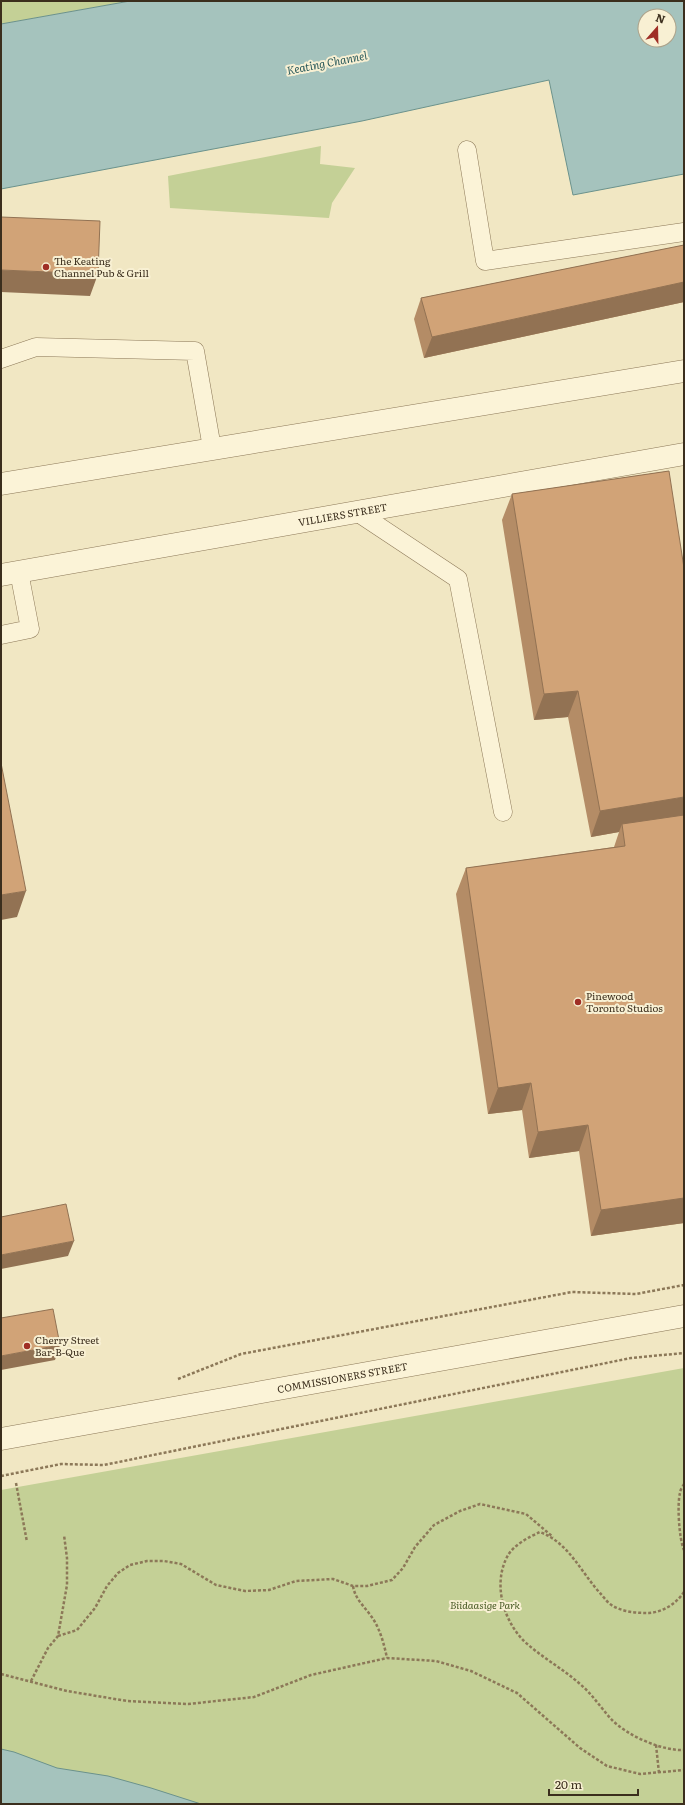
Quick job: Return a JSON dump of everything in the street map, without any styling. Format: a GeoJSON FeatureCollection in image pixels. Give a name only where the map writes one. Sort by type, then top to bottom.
{"type":"FeatureCollection","features":[{"type":"Feature","properties":{"kind":"street"},"geometry":{"type":"LineString","coordinates":[[1,484],[684,371]]}},
{"type":"Feature","properties":{"kind":"street","name":"VILLIERS STREET"},"geometry":{"type":"LineString","coordinates":[[10,573],[684,454]]}},
{"type":"Feature","properties":{"kind":"street","name":"COMMISSIONERS STREET"},"geometry":{"type":"LineString","coordinates":[[1,1439],[684,1316]]}},
{"type":"Feature","properties":{"kind":"lane"},"geometry":{"type":"LineString","coordinates":[[467,150],[484,261],[684,232]]}},
{"type":"Feature","properties":{"kind":"lane"},"geometry":{"type":"LineString","coordinates":[[1,360],[36,347],[196,351],[212,448]]}},
{"type":"Feature","properties":{"kind":"lane"},"geometry":{"type":"LineString","coordinates":[[357,512],[458,579],[503,812]]}},
{"type":"Feature","properties":{"kind":"lane"},"geometry":{"type":"LineString","coordinates":[[1,635],[30,629],[10,573]]}},
{"type":"Feature","properties":{"kind":"path"},"geometry":{"type":"LineString","coordinates":[[177,1379],[241,1354],[572,1292],[636,1294],[684,1285]]}},
{"type":"Feature","properties":{"kind":"path"},"geometry":{"type":"LineString","coordinates":[[1,1476],[61,1464],[104,1465],[631,1358],[684,1353]]}},
{"type":"Feature","properties":{"kind":"path"},"geometry":{"type":"LineString","coordinates":[[16,1483],[27,1542]]}},
{"type":"Feature","properties":{"kind":"path"},"geometry":{"type":"LineString","coordinates":[[684,1484],[680,1492],[680,1542],[684,1550]]}},
{"type":"Feature","properties":{"kind":"path"},"geometry":{"type":"LineString","coordinates":[[58,1636],[77,1630],[95,1608],[107,1586],[118,1572],[130,1565],[147,1561],[164,1561],[181,1564],[216,1585],[245,1591],[269,1590],[296,1581],[333,1579],[353,1586],[368,1586],[392,1580],[403,1568],[415,1547],[434,1525],[460,1510],[480,1504],[526,1514],[553,1537],[577,1561],[594,1587],[610,1605],[635,1613],[659,1612],[676,1601],[684,1592]]}},
{"type":"Feature","properties":{"kind":"path"},"geometry":{"type":"LineString","coordinates":[[553,1537],[540,1532],[525,1538],[508,1556],[500,1576],[501,1596],[506,1614],[524,1640],[580,1684],[614,1721],[643,1741],[684,1750]]}},
{"type":"Feature","properties":{"kind":"path"},"geometry":{"type":"LineString","coordinates":[[31,1681],[48,1648],[58,1636],[67,1585],[67,1558],[64,1535]]}},
{"type":"Feature","properties":{"kind":"path"},"geometry":{"type":"LineString","coordinates":[[353,1586],[354,1595],[372,1617],[383,1640],[387,1658]]}},
{"type":"Feature","properties":{"kind":"path"},"geometry":{"type":"LineString","coordinates":[[1,1674],[67,1691],[127,1701],[188,1704],[254,1697],[311,1675],[387,1658],[436,1661],[471,1671],[517,1693],[580,1748],[607,1766],[640,1774],[684,1770]]}},
{"type":"Feature","properties":{"kind":"path"},"geometry":{"type":"LineString","coordinates":[[656,1745],[660,1773]]}},
{"type":"Feature","properties":{"kind":"green space"},"geometry":{"type":"Polygon","coordinates":[[[1,1],[130,1],[1,24],[1,1]]]}},
{"type":"Feature","properties":{"kind":"green space"},"geometry":{"type":"Polygon","coordinates":[[[321,146],[320,164],[355,168],[332,203],[329,218],[170,208],[168,176],[321,146]]]}},
{"type":"Feature","properties":{"kind":"green space","name":"Biidaasige Park"},"geometry":{"type":"Polygon","coordinates":[[[684,1368],[684,1804],[1,1804],[1,1490],[684,1368]]]}},
{"type":"Feature","properties":{"kind":"water","name":"Keating Channel"},"geometry":{"type":"Polygon","coordinates":[[[130,1],[684,1],[684,174],[573,195],[549,80],[362,121],[1,189],[1,24],[130,1]]]}},
{"type":"Feature","properties":{"kind":"water"},"geometry":{"type":"Polygon","coordinates":[[[1,1749],[14,1752],[57,1768],[108,1776],[201,1804],[1,1804],[1,1749]]]}},
{"type":"Feature","properties":{"kind":"building"},"geometry":{"type":"Polygon","coordinates":[[[1,217],[100,221],[98,274],[1,270],[1,217]]]}},
{"type":"Feature","properties":{"kind":"building"},"geometry":{"type":"Polygon","coordinates":[[[684,245],[684,282],[432,337],[421,298],[684,245]]]}},
{"type":"Feature","properties":{"kind":"building"},"geometry":{"type":"Polygon","coordinates":[[[669,471],[684,568],[684,797],[600,811],[578,691],[544,694],[512,494],[669,471]]]}},
{"type":"Feature","properties":{"kind":"building"},"geometry":{"type":"Polygon","coordinates":[[[1,763],[26,891],[1,895],[1,763]]]}},
{"type":"Feature","properties":{"kind":"building","name":"Pinewood Toronto Studios"},"geometry":{"type":"Polygon","coordinates":[[[684,815],[684,1198],[601,1210],[588,1125],[538,1132],[531,1083],[498,1088],[466,868],[625,846],[622,824],[684,815]]]}},
{"type":"Feature","properties":{"kind":"building"},"geometry":{"type":"Polygon","coordinates":[[[66,1204],[74,1241],[1,1255],[1,1217],[66,1204]]]}},
{"type":"Feature","properties":{"kind":"building"},"geometry":{"type":"Polygon","coordinates":[[[53,1309],[60,1345],[1,1356],[1,1318],[53,1309]]]}},
{"type":"Feature","properties":{"kind":"place","name":"The Keating Channel Pub & Grill"},"geometry":{"type":"Point","coordinates":[46,267]}},
{"type":"Feature","properties":{"kind":"place","name":"Pinewood Toronto Studios"},"geometry":{"type":"Point","coordinates":[578,1002]}},
{"type":"Feature","properties":{"kind":"place","name":"Cherry Street Bar-B-Que"},"geometry":{"type":"Point","coordinates":[27,1346]}}]}
